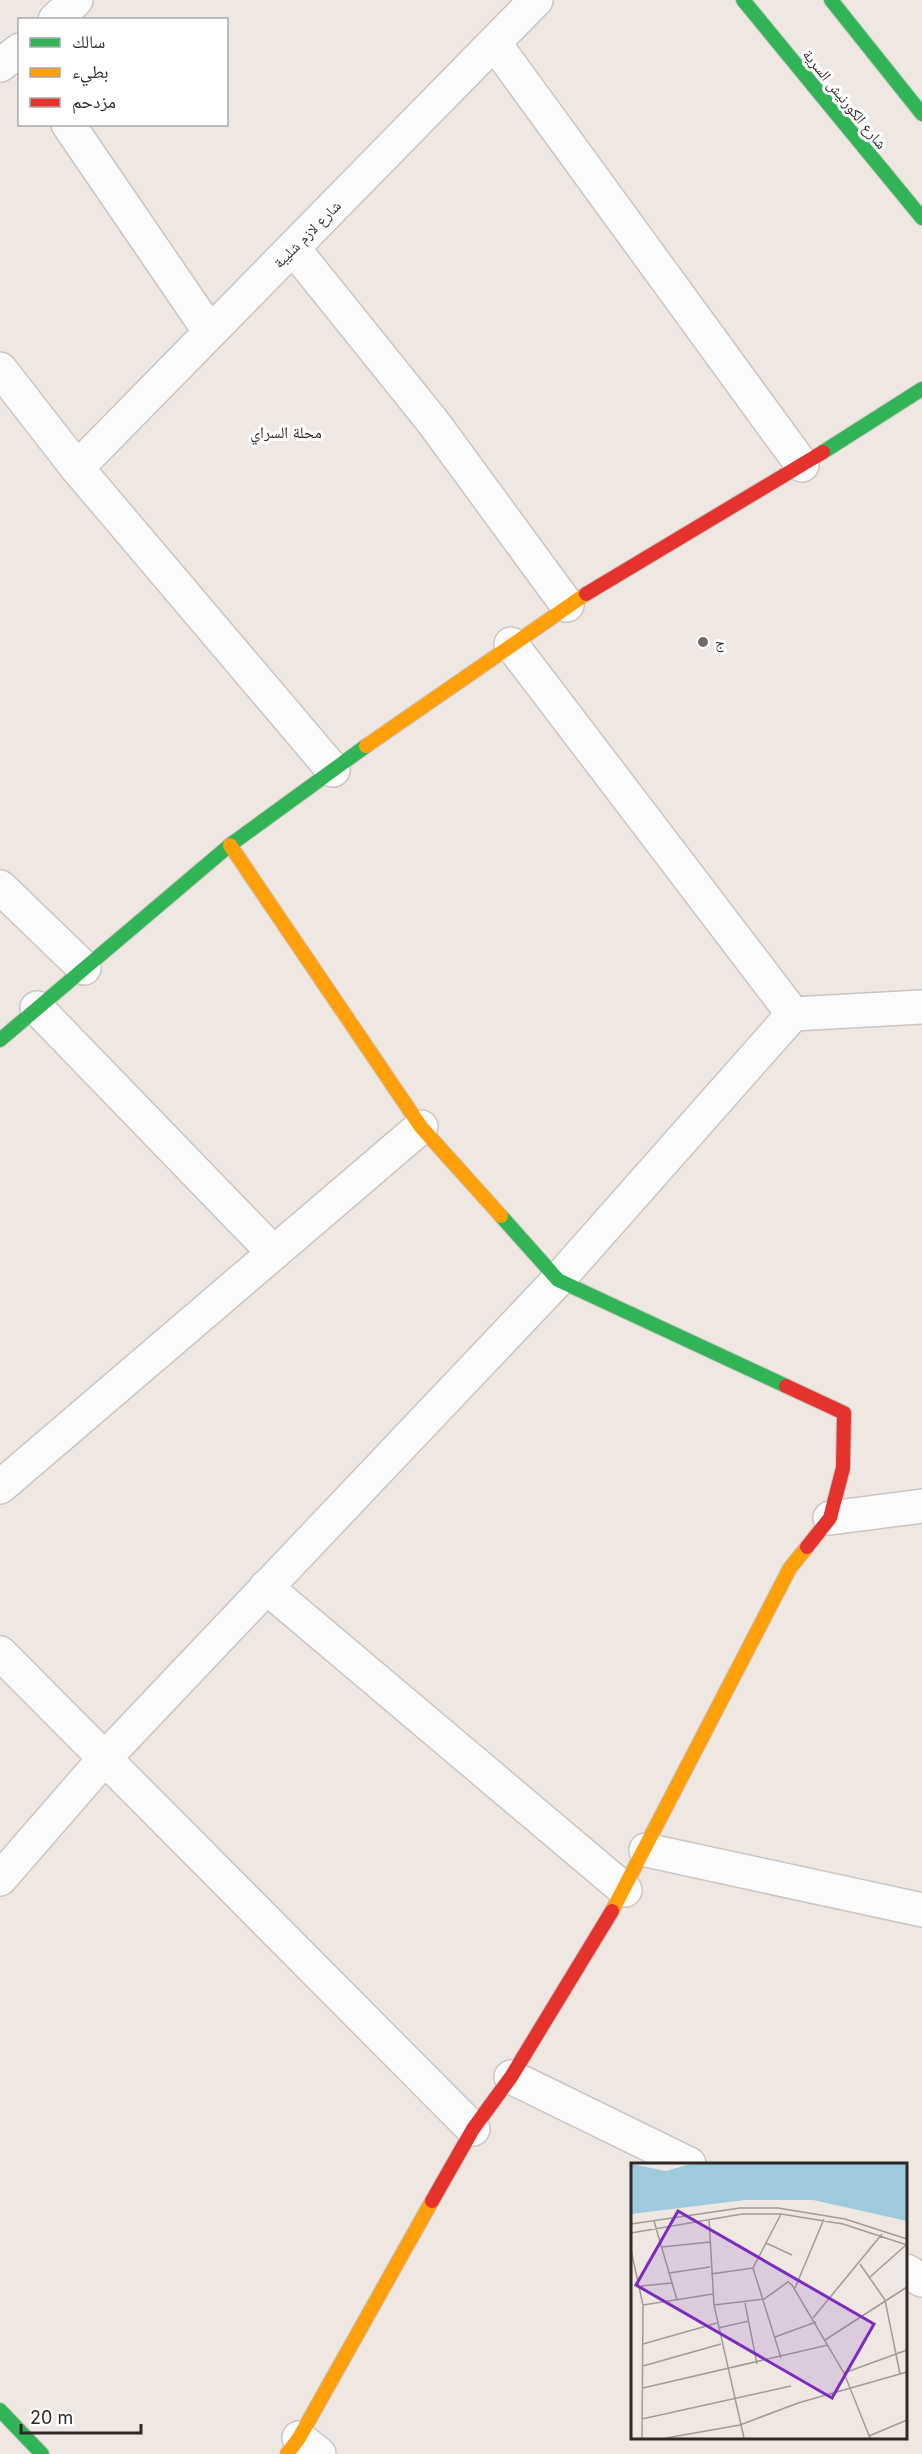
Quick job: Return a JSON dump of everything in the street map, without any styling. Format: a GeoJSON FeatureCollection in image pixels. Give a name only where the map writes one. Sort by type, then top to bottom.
{"type":"FeatureCollection","features":[{"type":"Feature","properties":{"kind":"street"},"geometry":{"type":"LineString","coordinates":[[57,18],[76,0]]}},
{"type":"Feature","properties":{"kind":"street","name":"شارع لازم شليبة"},"geometry":{"type":"LineString","coordinates":[[78,468],[536,0]]}},
{"type":"Feature","properties":{"kind":"street","name":"شارع الكورنيش السرية"},"geometry":{"type":"LineString","coordinates":[[743,0],[922,218]]}},
{"type":"Feature","properties":{"kind":"street"},"geometry":{"type":"LineString","coordinates":[[831,0],[922,114]]}},
{"type":"Feature","properties":{"kind":"street"},"geometry":{"type":"LineString","coordinates":[[495,44],[802,465]]}},
{"type":"Feature","properties":{"kind":"street"},"geometry":{"type":"LineString","coordinates":[[69,126],[210,332]]}},
{"type":"Feature","properties":{"kind":"street"},"geometry":{"type":"LineString","coordinates":[[294,248],[433,422],[567,605]]}},
{"type":"Feature","properties":{"kind":"street"},"geometry":{"type":"LineString","coordinates":[[0,369],[78,468],[333,770]]}},
{"type":"Feature","properties":{"kind":"street"},"geometry":{"type":"LineString","coordinates":[[0,1040],[231,844],[511,644],[567,605],[802,465],[922,389]]}},
{"type":"Feature","properties":{"kind":"street"},"geometry":{"type":"LineString","coordinates":[[511,644],[793,1014]]}},
{"type":"Feature","properties":{"kind":"street"},"geometry":{"type":"LineString","coordinates":[[231,844],[421,1127],[558,1280],[844,1413],[843,1468],[830,1518],[790,1568],[625,1890],[511,2077],[473,2129],[302,2449]]}},
{"type":"Feature","properties":{"kind":"street"},"geometry":{"type":"LineString","coordinates":[[0,887],[84,968]]}},
{"type":"Feature","properties":{"kind":"street"},"geometry":{"type":"LineString","coordinates":[[0,1879],[104,1759],[558,1280],[793,1014],[922,1007]]}},
{"type":"Feature","properties":{"kind":"street"},"geometry":{"type":"LineString","coordinates":[[37,1008],[274,1253]]}},
{"type":"Feature","properties":{"kind":"street"},"geometry":{"type":"LineString","coordinates":[[0,1487],[421,1127]]}},
{"type":"Feature","properties":{"kind":"street"},"geometry":{"type":"LineString","coordinates":[[830,1518],[922,1506]]}},
{"type":"Feature","properties":{"kind":"street"},"geometry":{"type":"LineString","coordinates":[[266,1587],[625,1890]]}},
{"type":"Feature","properties":{"kind":"street"},"geometry":{"type":"LineString","coordinates":[[0,1653],[473,2129]]}},
{"type":"Feature","properties":{"kind":"street"},"geometry":{"type":"LineString","coordinates":[[646,1850],[922,1910]]}},
{"type":"Feature","properties":{"kind":"street"},"geometry":{"type":"LineString","coordinates":[[511,2077],[687,2163]]}},
{"type":"Feature","properties":{"kind":"street"},"geometry":{"type":"LineString","coordinates":[[907,2272],[922,2280]]}},
{"type":"Feature","properties":{"kind":"street"},"geometry":{"type":"LineString","coordinates":[[0,2410],[42,2454]]}},
{"type":"Feature","properties":{"kind":"traffic: fast"},"geometry":{"type":"LineString","coordinates":[[743,0],[922,218]]}},
{"type":"Feature","properties":{"kind":"traffic: fast"},"geometry":{"type":"LineString","coordinates":[[831,0],[922,114]]}},
{"type":"Feature","properties":{"kind":"traffic: fast"},"geometry":{"type":"LineString","coordinates":[[823,452],[922,389]]}},
{"type":"Feature","properties":{"kind":"traffic: fast"},"geometry":{"type":"LineString","coordinates":[[0,1040],[230,845],[366,746]]}},
{"type":"Feature","properties":{"kind":"traffic: fast"},"geometry":{"type":"LineString","coordinates":[[501,1216],[558,1280],[786,1386]]}},
{"type":"Feature","properties":{"kind":"traffic: fast"},"geometry":{"type":"LineString","coordinates":[[0,2410],[42,2454]]}},
{"type":"Feature","properties":{"kind":"traffic: slow"},"geometry":{"type":"LineString","coordinates":[[366,746],[586,594]]}},
{"type":"Feature","properties":{"kind":"traffic: slow"},"geometry":{"type":"LineString","coordinates":[[230,845],[421,1127],[501,1216]]}},
{"type":"Feature","properties":{"kind":"traffic: slow"},"geometry":{"type":"LineString","coordinates":[[612,1911],[790,1568],[807,1547]]}},
{"type":"Feature","properties":{"kind":"traffic: slow"},"geometry":{"type":"LineString","coordinates":[[287,2454],[299,2438],[432,2201]]}},
{"type":"Feature","properties":{"kind":"traffic: jam"},"geometry":{"type":"LineString","coordinates":[[586,594],[823,452]]}},
{"type":"Feature","properties":{"kind":"traffic: jam"},"geometry":{"type":"LineString","coordinates":[[786,1386],[844,1413],[843,1468],[830,1518],[807,1547]]}},
{"type":"Feature","properties":{"kind":"traffic: jam"},"geometry":{"type":"LineString","coordinates":[[432,2201],[473,2129],[511,2077],[612,1911]]}},
{"type":"Feature","properties":{"kind":"place","name":"ج"},"geometry":{"type":"Point","coordinates":[703,642]}},
{"type":"Feature","properties":{"kind":"district","name":"محلة السراي"},"geometry":{"type":"Point","coordinates":[286,432]}}]}
